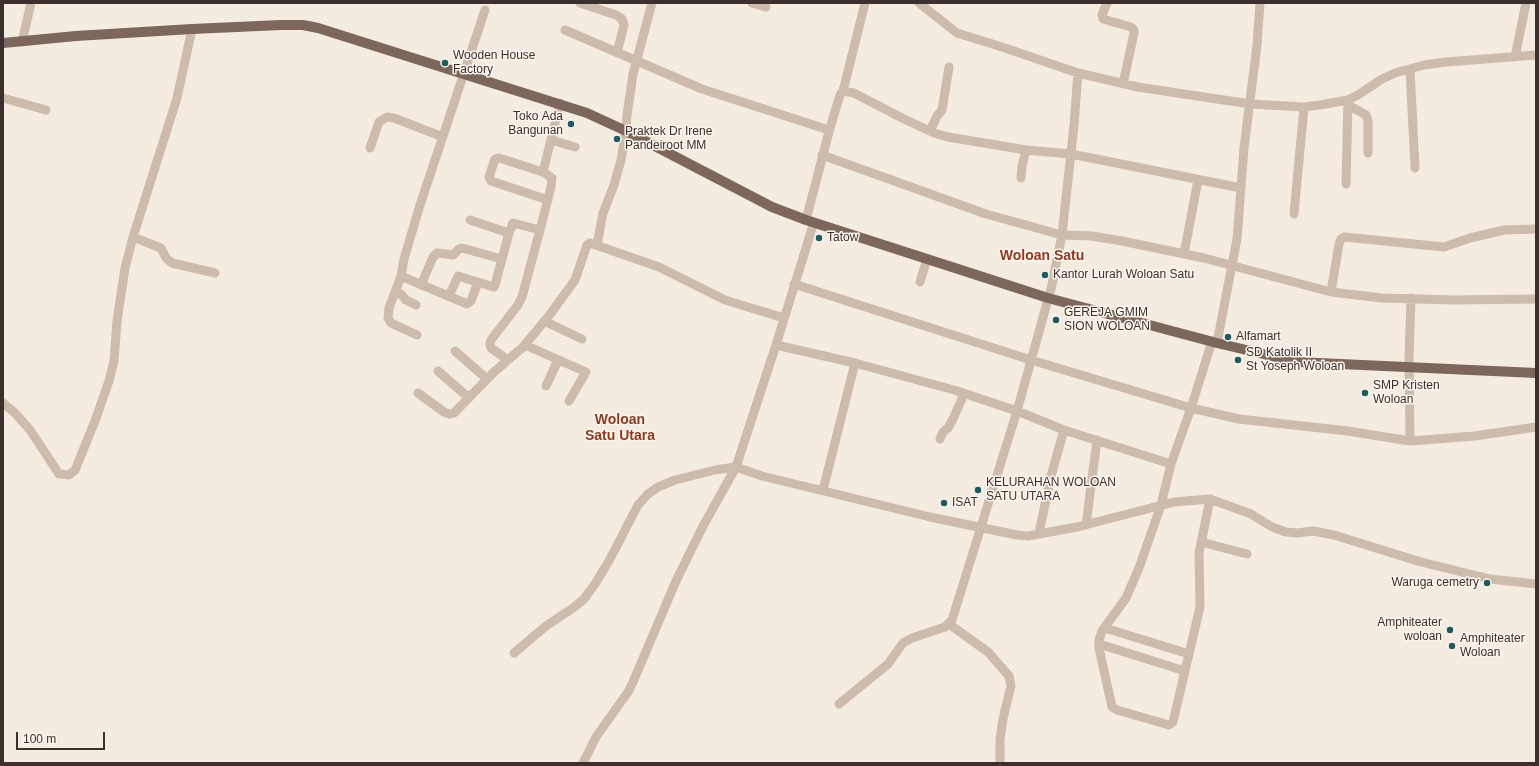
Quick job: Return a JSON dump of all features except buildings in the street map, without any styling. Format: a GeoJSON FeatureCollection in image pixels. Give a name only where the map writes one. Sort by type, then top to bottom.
{"type":"FeatureCollection","features":[{"type":"Feature","properties":{"kind":"main road"},"geometry":{"type":"LineString","coordinates":[[3,43],[76,36],[192,29],[281,25],[311,26],[463,75],[560,103],[587,113],[626,131],[772,207],[810,221],[1048,298],[1284,360],[1308,364],[1536,372]]}},
{"type":"Feature","properties":{"kind":"street"},"geometry":{"type":"LineString","coordinates":[[22,42],[31,3]]}},
{"type":"Feature","properties":{"kind":"street"},"geometry":{"type":"LineString","coordinates":[[580,3],[616,15],[622,19],[624,25],[617,53]]}},
{"type":"Feature","properties":{"kind":"street"},"geometry":{"type":"LineString","coordinates":[[597,245],[600,224],[614,185],[626,131],[636,62],[652,3]]}},
{"type":"Feature","properties":{"kind":"street"},"geometry":{"type":"LineString","coordinates":[[752,3],[766,7]]}},
{"type":"Feature","properties":{"kind":"street"},"geometry":{"type":"LineString","coordinates":[[583,763],[596,737],[628,692],[703,526],[736,468],[794,284],[810,221],[822,155],[840,94],[844,91],[865,3]]}},
{"type":"Feature","properties":{"kind":"street"},"geometry":{"type":"LineString","coordinates":[[919,3],[957,33],[1078,73],[1138,87],[1250,104],[1304,107],[1348,102],[1382,79],[1395,73],[1410,69],[1446,62],[1536,55]]}},
{"type":"Feature","properties":{"kind":"street"},"geometry":{"type":"LineString","coordinates":[[1107,3],[1102,15],[1103,19],[1120,23],[1131,27],[1134,30],[1123,84]]}},
{"type":"Feature","properties":{"kind":"street"},"geometry":{"type":"LineString","coordinates":[[1210,499],[1199,554],[1200,607],[1173,722],[1171,725],[1123,712],[1112,707],[1099,644],[1101,635],[1122,603],[1132,584],[1161,505],[1171,464],[1214,342],[1233,265],[1237,239],[1260,3]]}},
{"type":"Feature","properties":{"kind":"street"},"geometry":{"type":"LineString","coordinates":[[1515,57],[1526,3]]}},
{"type":"Feature","properties":{"kind":"street"},"geometry":{"type":"LineString","coordinates":[[418,335],[391,323],[389,320],[389,308],[401,276],[404,259],[442,137],[485,10]]}},
{"type":"Feature","properties":{"kind":"street"},"geometry":{"type":"LineString","coordinates":[[3,403],[15,413],[30,430],[59,474],[69,475],[75,470],[95,421],[114,361],[117,321],[125,268],[133,237],[177,98],[192,29]]}},
{"type":"Feature","properties":{"kind":"street"},"geometry":{"type":"LineString","coordinates":[[565,30],[636,62],[702,89],[829,130]]}},
{"type":"Feature","properties":{"kind":"street"},"geometry":{"type":"LineString","coordinates":[[930,131],[937,116],[942,110],[949,67]]}},
{"type":"Feature","properties":{"kind":"street"},"geometry":{"type":"LineString","coordinates":[[1410,69],[1415,168]]}},
{"type":"Feature","properties":{"kind":"street"},"geometry":{"type":"LineString","coordinates":[[839,704],[888,664],[903,643],[912,638],[945,627],[952,620],[1017,412],[1048,298],[1062,234],[1078,73]]}},
{"type":"Feature","properties":{"kind":"street"},"geometry":{"type":"LineString","coordinates":[[844,91],[854,93],[930,131],[959,139],[1026,150],[1071,154],[1241,188]]}},
{"type":"Feature","properties":{"kind":"street"},"geometry":{"type":"LineString","coordinates":[[3,98],[46,110]]}},
{"type":"Feature","properties":{"kind":"street"},"geometry":{"type":"LineString","coordinates":[[1348,102],[1366,115],[1368,121],[1368,153]]}},
{"type":"Feature","properties":{"kind":"street"},"geometry":{"type":"LineString","coordinates":[[1346,184],[1348,102]]}},
{"type":"Feature","properties":{"kind":"street"},"geometry":{"type":"LineString","coordinates":[[543,172],[560,103]]}},
{"type":"Feature","properties":{"kind":"street"},"geometry":{"type":"LineString","coordinates":[[1294,214],[1304,107]]}},
{"type":"Feature","properties":{"kind":"street"},"geometry":{"type":"LineString","coordinates":[[370,148],[379,122],[387,117],[394,118],[442,137]]}},
{"type":"Feature","properties":{"kind":"street"},"geometry":{"type":"LineString","coordinates":[[551,140],[575,147]]}},
{"type":"Feature","properties":{"kind":"street"},"geometry":{"type":"LineString","coordinates":[[1021,178],[1026,150]]}},
{"type":"Feature","properties":{"kind":"street"},"geometry":{"type":"LineString","coordinates":[[822,155],[986,214],[1062,234],[1092,236],[1233,265],[1331,292],[1363,297],[1536,300]]}},
{"type":"Feature","properties":{"kind":"street"},"geometry":{"type":"LineString","coordinates":[[508,360],[491,348],[490,344],[491,340],[522,297],[548,200],[552,178],[543,172],[496,158],[493,162],[489,178],[491,181],[548,200]]}},
{"type":"Feature","properties":{"kind":"street"},"geometry":{"type":"LineString","coordinates":[[1184,254],[1198,180]]}},
{"type":"Feature","properties":{"kind":"street"},"geometry":{"type":"LineString","coordinates":[[470,220],[509,233]]}},
{"type":"Feature","properties":{"kind":"street"},"geometry":{"type":"LineString","coordinates":[[449,296],[457,277],[460,276],[494,287],[497,282],[509,233],[515,223],[540,230]]}},
{"type":"Feature","properties":{"kind":"street"},"geometry":{"type":"LineString","coordinates":[[1331,292],[1339,244],[1341,239],[1344,237],[1444,247],[1470,238],[1504,230],[1536,229]]}},
{"type":"Feature","properties":{"kind":"street"},"geometry":{"type":"LineString","coordinates":[[133,237],[160,248],[166,258],[172,263],[215,273]]}},
{"type":"Feature","properties":{"kind":"street"},"geometry":{"type":"LineString","coordinates":[[418,393],[444,412],[450,414],[454,413],[487,379],[525,345],[544,322],[575,280],[587,246],[590,243],[601,248],[640,259],[659,267],[725,300],[784,318]]}},
{"type":"Feature","properties":{"kind":"street"},"geometry":{"type":"LineString","coordinates":[[422,285],[433,257],[437,253],[453,255],[462,248],[502,259]]}},
{"type":"Feature","properties":{"kind":"street"},"geometry":{"type":"LineString","coordinates":[[920,282],[927,259]]}},
{"type":"Feature","properties":{"kind":"street"},"geometry":{"type":"LineString","coordinates":[[401,276],[469,304],[478,282]]}},
{"type":"Feature","properties":{"kind":"street"},"geometry":{"type":"LineString","coordinates":[[794,284],[1031,360],[1191,408],[1240,419],[1334,429],[1410,441],[1475,436],[1536,427]]}},
{"type":"Feature","properties":{"kind":"street"},"geometry":{"type":"LineString","coordinates":[[396,291],[403,298],[416,305]]}},
{"type":"Feature","properties":{"kind":"street"},"geometry":{"type":"LineString","coordinates":[[1410,441],[1409,368],[1411,298]]}},
{"type":"Feature","properties":{"kind":"street"},"geometry":{"type":"LineString","coordinates":[[544,322],[582,339]]}},
{"type":"Feature","properties":{"kind":"street"},"geometry":{"type":"LineString","coordinates":[[525,345],[586,372],[569,401]]}},
{"type":"Feature","properties":{"kind":"street"},"geometry":{"type":"LineString","coordinates":[[776,345],[854,362],[964,394],[1064,430],[1171,464]]}},
{"type":"Feature","properties":{"kind":"street"},"geometry":{"type":"LineString","coordinates":[[455,350],[487,379]]}},
{"type":"Feature","properties":{"kind":"street"},"geometry":{"type":"LineString","coordinates":[[546,386],[558,360]]}},
{"type":"Feature","properties":{"kind":"street"},"geometry":{"type":"LineString","coordinates":[[823,490],[854,362]]}},
{"type":"Feature","properties":{"kind":"street"},"geometry":{"type":"LineString","coordinates":[[438,372],[469,398]]}},
{"type":"Feature","properties":{"kind":"street"},"geometry":{"type":"LineString","coordinates":[[940,439],[943,432],[948,428],[953,419],[964,394]]}},
{"type":"Feature","properties":{"kind":"street"},"geometry":{"type":"LineString","coordinates":[[1039,533],[1051,476],[1064,430]]}},
{"type":"Feature","properties":{"kind":"street"},"geometry":{"type":"LineString","coordinates":[[1086,525],[1097,440]]}},
{"type":"Feature","properties":{"kind":"street"},"geometry":{"type":"LineString","coordinates":[[514,653],[546,626],[584,599],[596,584],[638,504],[648,494],[658,487],[675,480],[715,470],[736,468],[762,476],[981,529],[1017,536],[1028,536],[1086,525],[1185,500],[1210,499],[1251,514],[1272,527],[1286,532],[1297,533],[1312,531],[1328,534],[1420,562],[1490,579],[1536,584]]}},
{"type":"Feature","properties":{"kind":"street"},"geometry":{"type":"LineString","coordinates":[[1201,542],[1247,554]]}},
{"type":"Feature","properties":{"kind":"street"},"geometry":{"type":"LineString","coordinates":[[949,624],[988,652],[1009,676],[1011,686],[1003,719],[1000,763]]}},
{"type":"Feature","properties":{"kind":"street"},"geometry":{"type":"LineString","coordinates":[[1105,628],[1189,654]]}},
{"type":"Feature","properties":{"kind":"street"},"geometry":{"type":"LineString","coordinates":[[1099,644],[1185,671]]}},
{"type":"Feature","properties":{"kind":"place","name":"Wooden House Factory"},"geometry":{"type":"Point","coordinates":[445,63]}},
{"type":"Feature","properties":{"kind":"place","name":"Toko Ada Bangunan"},"geometry":{"type":"Point","coordinates":[571,124]}},
{"type":"Feature","properties":{"kind":"place","name":"Praktek Dr Irene Pandeiroot MM"},"geometry":{"type":"Point","coordinates":[617,139]}},
{"type":"Feature","properties":{"kind":"place","name":"Tatow"},"geometry":{"type":"Point","coordinates":[819,238]}},
{"type":"Feature","properties":{"kind":"place","name":"Kantor Lurah Woloan Satu"},"geometry":{"type":"Point","coordinates":[1045,275]}},
{"type":"Feature","properties":{"kind":"place","name":"GEREJA GMIM SION WOLOAN"},"geometry":{"type":"Point","coordinates":[1056,320]}},
{"type":"Feature","properties":{"kind":"place","name":"Alfamart"},"geometry":{"type":"Point","coordinates":[1228,337]}},
{"type":"Feature","properties":{"kind":"place","name":"SD Katolik II St Yoseph Woloan"},"geometry":{"type":"Point","coordinates":[1238,360]}},
{"type":"Feature","properties":{"kind":"place","name":"SMP Kristen Woloan"},"geometry":{"type":"Point","coordinates":[1365,393]}},
{"type":"Feature","properties":{"kind":"place","name":"KELURAHAN WOLOAN SATU UTARA"},"geometry":{"type":"Point","coordinates":[978,490]}},
{"type":"Feature","properties":{"kind":"place","name":"ISAT"},"geometry":{"type":"Point","coordinates":[944,503]}},
{"type":"Feature","properties":{"kind":"place","name":"Waruga cemetry"},"geometry":{"type":"Point","coordinates":[1487,583]}},
{"type":"Feature","properties":{"kind":"place","name":"Amphiteater woloan"},"geometry":{"type":"Point","coordinates":[1450,630]}},
{"type":"Feature","properties":{"kind":"place","name":"Amphiteater Woloan"},"geometry":{"type":"Point","coordinates":[1452,646]}},
{"type":"Feature","properties":{"kind":"district","name":"Woloan Satu"},"geometry":{"type":"Point","coordinates":[1042,256]}},
{"type":"Feature","properties":{"kind":"district","name":"Woloan Satu Utara"},"geometry":{"type":"Point","coordinates":[620,428]}}]}
